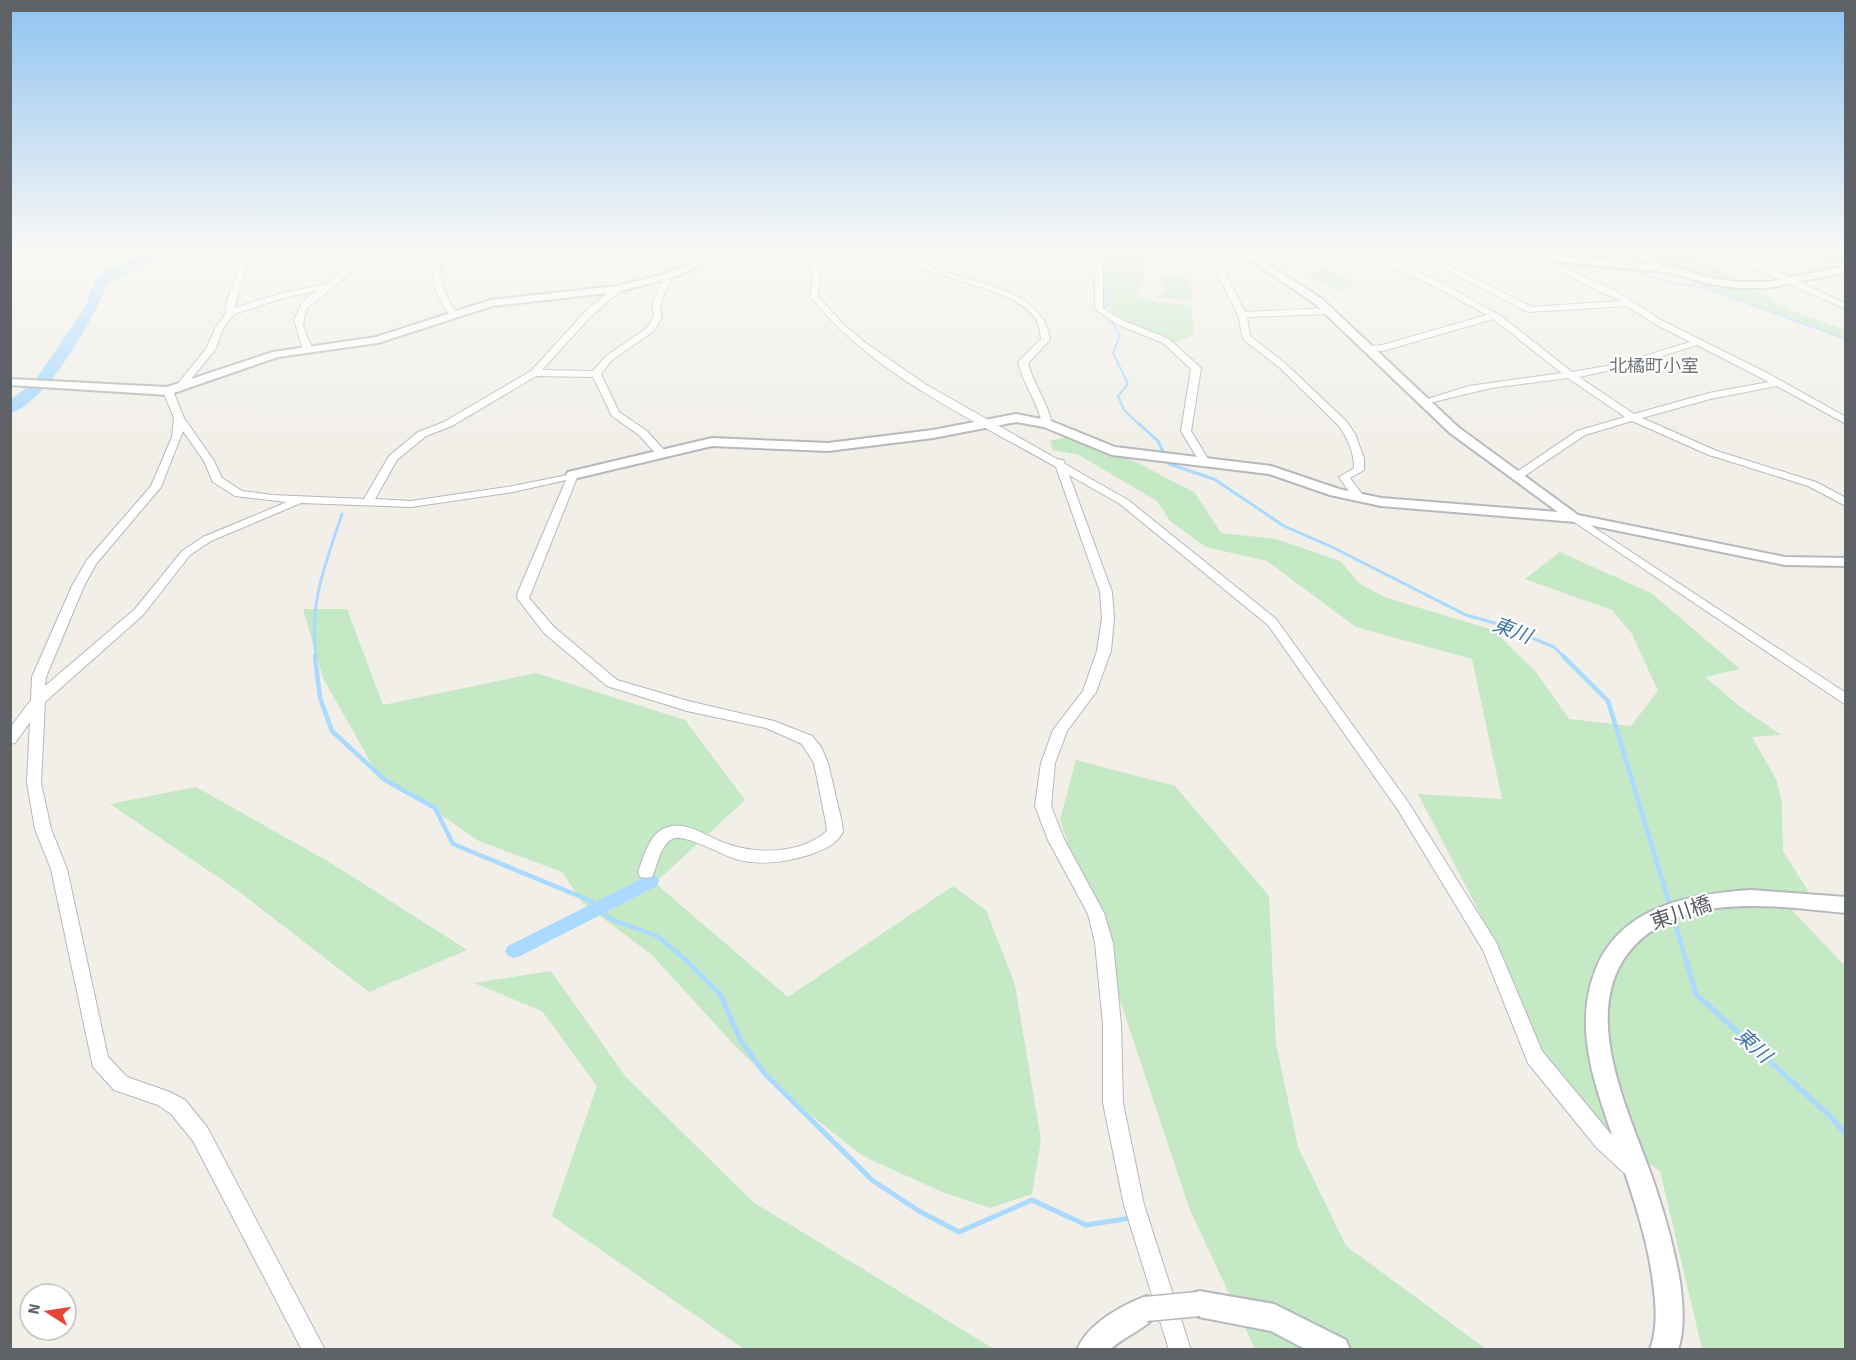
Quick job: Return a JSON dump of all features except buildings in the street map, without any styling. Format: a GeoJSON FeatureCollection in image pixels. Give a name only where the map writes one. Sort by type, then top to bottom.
{"type":"FeatureCollection","features":[{"type":"Feature","properties":{"kind":"street"},"geometry":{"type":"LineString","coordinates":[[173,390],[210,350],[219,329],[231,312]]}},
{"type":"Feature","properties":{"kind":"street"},"geometry":{"type":"LineString","coordinates":[[299,312],[296,323],[308,350]]}},
{"type":"Feature","properties":{"kind":"street"},"geometry":{"type":"LineString","coordinates":[[13,382],[173,390],[249,362],[308,350],[378,340],[462,312]]}},
{"type":"Feature","properties":{"kind":"street"},"geometry":{"type":"LineString","coordinates":[[367,503],[393,458],[422,434],[448,424],[534,373],[590,312]]}},
{"type":"Feature","properties":{"kind":"street"},"geometry":{"type":"LineString","coordinates":[[596,374],[608,358],[652,327],[658,316],[657,312]]}},
{"type":"Feature","properties":{"kind":"street"},"geometry":{"type":"LineString","coordinates":[[828,312],[840,326],[922,386],[1059,462],[1124,502],[1272,622],[1403,806],[1490,946],[1535,1057],[1603,1140],[1635,1169]]}},
{"type":"Feature","properties":{"kind":"street"},"geometry":{"type":"LineString","coordinates":[[1035,312],[1045,322],[1046,340],[1023,362],[1029,385],[1046,410],[1047,424]]}},
{"type":"Feature","properties":{"kind":"street"},"geometry":{"type":"LineString","coordinates":[[1105,312],[1119,322],[1166,341],[1196,368],[1186,431],[1205,462]]}},
{"type":"Feature","properties":{"kind":"street"},"geometry":{"type":"LineString","coordinates":[[1296,312],[1242,315],[1249,341],[1282,366],[1342,423],[1350,434],[1359,458],[1359,470],[1344,477],[1359,498]]}},
{"type":"Feature","properties":{"kind":"street"},"geometry":{"type":"LineString","coordinates":[[1329,312],[1424,403],[1483,454],[1845,700]]}},
{"type":"Feature","properties":{"kind":"street"},"geometry":{"type":"LineString","coordinates":[[1488,312],[1570,375],[1633,418],[1713,453],[1795,477],[1845,503]]}},
{"type":"Feature","properties":{"kind":"street"},"geometry":{"type":"LineString","coordinates":[[1645,312],[1845,421]]}},
{"type":"Feature","properties":{"kind":"street"},"geometry":{"type":"LineString","coordinates":[[1367,350],[1383,348],[1494,316]]}},
{"type":"Feature","properties":{"kind":"street"},"geometry":{"type":"LineString","coordinates":[[1424,403],[1449,392],[1490,383],[1570,375],[1634,363],[1662,351],[1699,342]]}},
{"type":"Feature","properties":{"kind":"street"},"geometry":{"type":"LineString","coordinates":[[534,373],[596,374]]}},
{"type":"Feature","properties":{"kind":"street"},"geometry":{"type":"LineString","coordinates":[[596,374],[615,414],[643,433],[661,453]]}},
{"type":"Feature","properties":{"kind":"street"},"geometry":{"type":"LineString","coordinates":[[1516,477],[1581,433],[1709,396],[1778,383]]}},
{"type":"Feature","properties":{"kind":"street"},"geometry":{"type":"LineString","coordinates":[[173,390],[179,418],[177,437],[156,487],[90,563],[39,677],[34,783],[43,829],[58,869],[100,1061],[121,1084],[163,1098],[178,1107],[200,1134],[314,1350]]}},
{"type":"Feature","properties":{"kind":"street"},"geometry":{"type":"LineString","coordinates":[[179,418],[209,461],[217,480],[239,494],[367,503],[435,502],[513,489],[712,442],[735,441],[805,448],[828,447],[933,434],[1016,418],[1047,424],[1112,451],[1271,470],[1359,498],[1445,510],[1575,518],[1736,553],[1785,561],[1845,562]]}},
{"type":"Feature","properties":{"kind":"street"},"geometry":{"type":"LineString","coordinates":[[1059,462],[1106,592],[1108,618],[1104,651],[1089,693],[1060,730],[1048,763],[1043,807],[1056,840],[1096,913],[1104,944],[1112,1024],[1113,1103],[1134,1205],[1180,1350]]}},
{"type":"Feature","properties":{"kind":"street"},"geometry":{"type":"LineString","coordinates":[[573,475],[524,592],[523,598],[531,610],[549,630],[612,683],[687,706],[769,724],[807,740],[816,751],[821,763],[834,823],[835,832],[825,841],[792,854],[771,857],[736,853],[700,836],[666,833],[655,843],[646,872]]}},
{"type":"Feature","properties":{"kind":"street"},"geometry":{"type":"LineString","coordinates":[[10,739],[39,699],[139,612],[186,554],[207,539],[304,499]]}},
{"type":"Feature","properties":{"kind":"street","name":"東川橋"},"geometry":{"type":"LineString","coordinates":[[1664,1350],[1670,1308],[1665,1267],[1659,1238],[1600,1062],[1595,1008],[1599,986],[1616,950],[1631,932],[1696,904],[1739,896],[1845,905]]}},
{"type":"Feature","properties":{"kind":"street"},"geometry":{"type":"LineString","coordinates":[[1091,1350],[1108,1332],[1146,1309],[1199,1304],[1274,1318],[1336,1350]]}},
{"type":"Feature","properties":{"kind":"green space"},"geometry":{"type":"Polygon","coordinates":[[[1112,312],[1192,312],[1193,335],[1174,343],[1133,329],[1112,312]]]}},
{"type":"Feature","properties":{"kind":"green space"},"geometry":{"type":"Polygon","coordinates":[[[1772,312],[1797,312],[1845,330],[1845,340],[1772,312]]]}},
{"type":"Feature","properties":{"kind":"green space"},"geometry":{"type":"Polygon","coordinates":[[[1067,437],[1136,462],[1195,493],[1221,533],[1276,539],[1340,561],[1360,584],[1387,598],[1493,630],[1535,671],[1569,719],[1631,726],[1658,691],[1632,634],[1612,610],[1525,579],[1560,552],[1651,593],[1740,669],[1705,677],[1739,706],[1781,735],[1752,737],[1777,781],[1782,804],[1783,851],[1810,894],[1733,889],[1737,896],[1786,904],[1845,966],[1845,1349],[1702,1349],[1660,1171],[1594,1126],[1539,1058],[1498,948],[1418,794],[1502,799],[1472,659],[1356,627],[1267,561],[1206,547],[1170,521],[1157,501],[1079,455],[1053,450],[1050,441],[1067,437]]]}},
{"type":"Feature","properties":{"kind":"green space"},"geometry":{"type":"Polygon","coordinates":[[[303,609],[347,609],[383,705],[536,673],[685,720],[745,800],[655,883],[788,997],[953,886],[986,910],[1015,985],[1041,1140],[1032,1194],[990,1208],[942,1192],[863,1156],[794,1102],[736,1047],[652,955],[583,903],[562,872],[479,841],[375,770],[323,678],[303,609]]]}},
{"type":"Feature","properties":{"kind":"green space"},"geometry":{"type":"Polygon","coordinates":[[[1076,760],[1175,786],[1269,896],[1276,1044],[1298,1147],[1346,1246],[1486,1349],[1255,1349],[1190,1210],[1060,820],[1076,760]]]}},
{"type":"Feature","properties":{"kind":"green space"},"geometry":{"type":"Polygon","coordinates":[[[196,787],[331,863],[467,950],[369,992],[237,890],[110,804],[196,787]]]}},
{"type":"Feature","properties":{"kind":"green space"},"geometry":{"type":"Polygon","coordinates":[[[551,971],[625,1076],[753,1202],[994,1349],[744,1349],[552,1216],[597,1086],[542,1011],[474,983],[551,971]]]}},
{"type":"Feature","properties":{"kind":"waterway"},"geometry":{"type":"LineString","coordinates":[[10,408],[39,386],[89,312]]}},
{"type":"Feature","properties":{"kind":"waterway"},"geometry":{"type":"LineString","coordinates":[[1773,312],[1846,339]]}},
{"type":"Feature","properties":{"kind":"waterway","name":"東川"},"geometry":{"type":"LineString","coordinates":[[1111,320],[1120,336],[1113,353],[1128,384],[1118,396],[1124,410],[1141,426]]}},
{"type":"Feature","properties":{"kind":"waterway","name":"東川"},"geometry":{"type":"LineString","coordinates":[[1139,424],[1158,441],[1169,464],[1214,479],[1284,526],[1332,547],[1466,615],[1498,624],[1554,647],[1608,701],[1671,909]]}},
{"type":"Feature","properties":{"kind":"waterway"},"geometry":{"type":"LineString","coordinates":[[316,657],[315,618],[320,584],[342,514]]}},
{"type":"Feature","properties":{"kind":"waterway"},"geometry":{"type":"LineString","coordinates":[[315,656],[320,698],[332,731],[385,780],[435,808],[453,844],[591,901],[610,919],[657,936],[687,961]]}},
{"type":"Feature","properties":{"kind":"waterway"},"geometry":{"type":"LineString","coordinates":[[514,951],[651,881]]}},
{"type":"Feature","properties":{"kind":"waterway","name":"東川"},"geometry":{"type":"LineString","coordinates":[[1673,916],[1686,961]]}},
{"type":"Feature","properties":{"kind":"waterway","name":"東川"},"geometry":{"type":"LineString","coordinates":[[1686,960],[1696,994],[1832,1118],[1846,1135]]}},
{"type":"Feature","properties":{"kind":"waterway"},"geometry":{"type":"LineString","coordinates":[[687,961],[720,994],[741,1041],[765,1074],[872,1180],[919,1211],[959,1232],[1032,1200],[1086,1225],[1131,1218],[1132,1221]]}},
{"type":"Feature","properties":{"kind":"district","name":"北橘町小室"},"geometry":{"type":"Point","coordinates":[1654,366]}}]}
